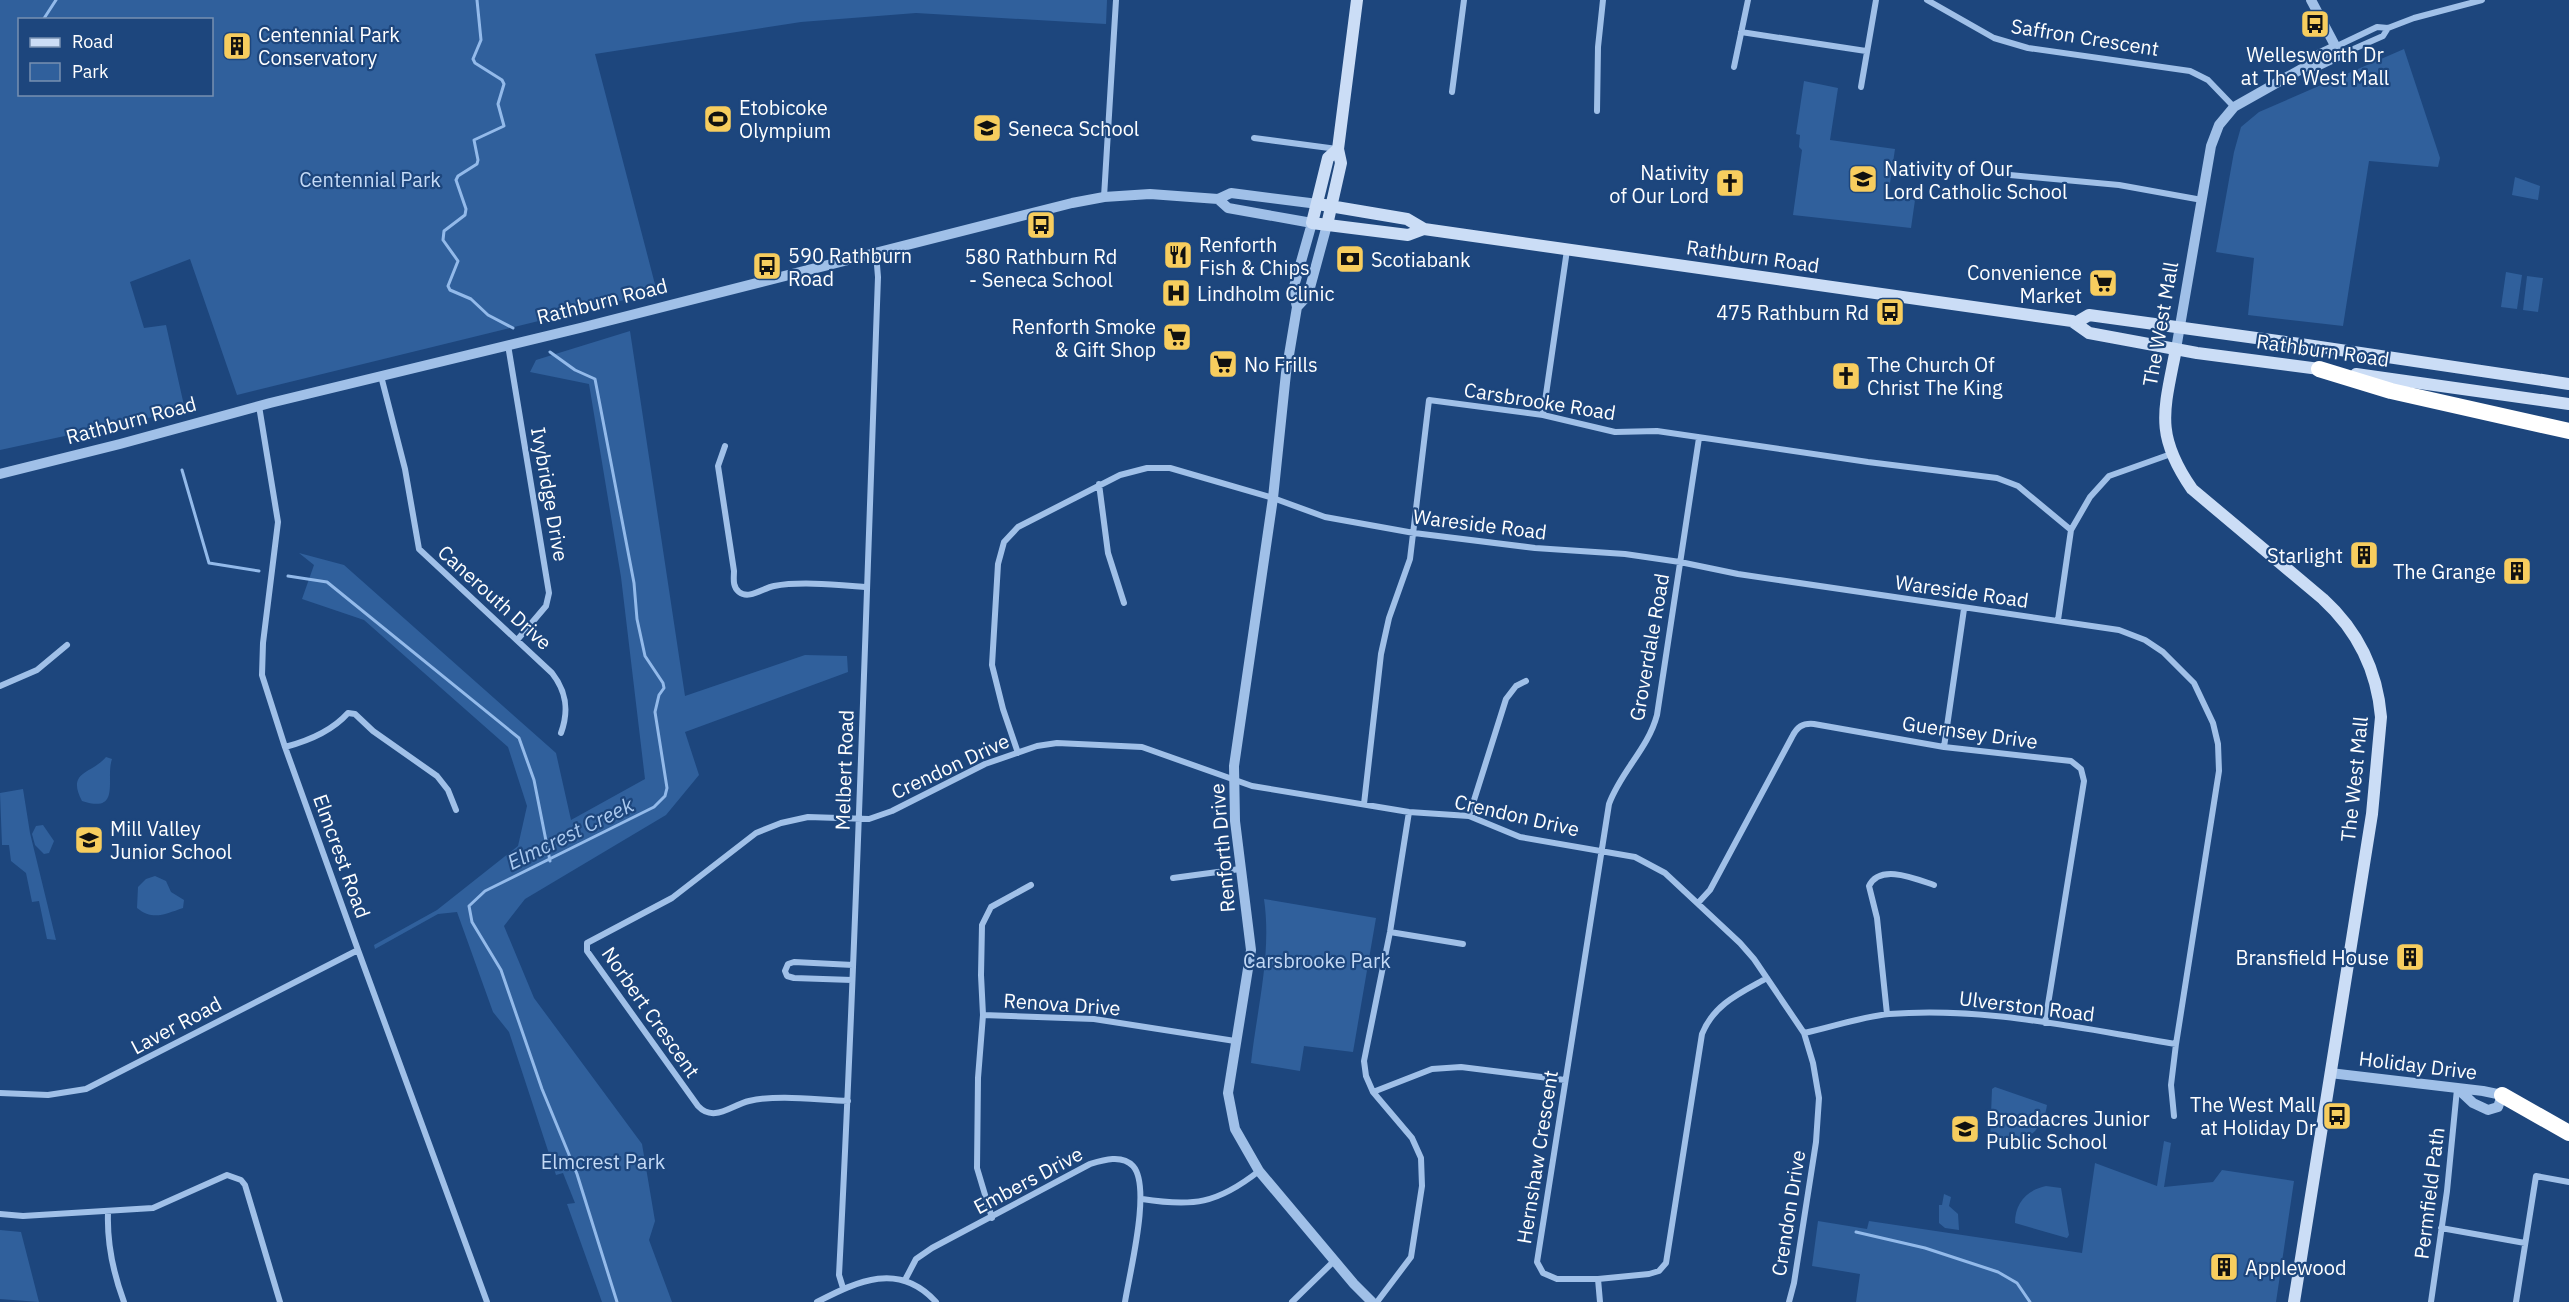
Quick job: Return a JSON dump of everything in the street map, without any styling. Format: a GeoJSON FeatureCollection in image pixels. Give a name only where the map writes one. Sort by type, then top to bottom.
{"type":"FeatureCollection","features":[{"type":"Feature","properties":{"kind":"highway"},"geometry":{"type":"LineString","coordinates":[[2319,369],[2391,391],[2569,431]]}},
{"type":"Feature","properties":{"kind":"highway"},"geometry":{"type":"LineString","coordinates":[[2502,1095],[2569,1133]]}},
{"type":"Feature","properties":{"kind":"main road","name":"Renforth Drive"},"geometry":{"type":"LineString","coordinates":[[1327,225],[1341,163],[1338,150],[1357,0]]}},
{"type":"Feature","properties":{"kind":"main road","name":"Renforth Drive"},"geometry":{"type":"LineString","coordinates":[[1312,223],[1328,158],[1338,150]]}},
{"type":"Feature","properties":{"kind":"main road","name":"Rathburn Road"},"geometry":{"type":"LineString","coordinates":[[1318,204],[1407,219],[1424,229],[2077,322],[2089,333],[2176,349],[2569,404]]}},
{"type":"Feature","properties":{"kind":"main road","name":"Rathburn Road"},"geometry":{"type":"LineString","coordinates":[[1312,223],[1408,235],[1424,229]]}},
{"type":"Feature","properties":{"kind":"main road","name":"Rathburn Road"},"geometry":{"type":"LineString","coordinates":[[2077,322],[2090,315],[2569,384]]}},
{"type":"Feature","properties":{"kind":"main road","name":"The West Mall"},"geometry":{"type":"LineString","coordinates":[[2176,349],[2164,412],[2166,438],[2171,454],[2192,489],[2342,618],[2363,650],[2378,691],[2381,717],[2372,814],[2294,1302]]}},
{"type":"Feature","properties":{"kind":"street"},"geometry":{"type":"LineString","coordinates":[[1104,197],[1116,0]]}},
{"type":"Feature","properties":{"kind":"street"},"geometry":{"type":"LineString","coordinates":[[1452,92],[1464,0]]}},
{"type":"Feature","properties":{"kind":"street"},"geometry":{"type":"LineString","coordinates":[[1597,111],[1598,47],[1603,0]]}},
{"type":"Feature","properties":{"kind":"street"},"geometry":{"type":"LineString","coordinates":[[1734,67],[1748,0]]}},
{"type":"Feature","properties":{"kind":"street"},"geometry":{"type":"LineString","coordinates":[[1861,87],[1876,0]]}},
{"type":"Feature","properties":{"kind":"street","name":"Saffron Crescent"},"geometry":{"type":"LineString","coordinates":[[1927,0],[1994,38],[2028,48],[2190,71],[2208,80],[2234,107]]}},
{"type":"Feature","properties":{"kind":"street"},"geometry":{"type":"LineString","coordinates":[[2311,0],[2337,51]]}},
{"type":"Feature","properties":{"kind":"street","name":"The West Mall"},"geometry":{"type":"LineString","coordinates":[[2176,349],[2214,135],[2225,116],[2234,107],[2305,67],[2319,65],[2337,51],[2378,27],[2388,28],[2414,18],[2482,0]]}},
{"type":"Feature","properties":{"kind":"street","name":"The West Mall"},"geometry":{"type":"LineString","coordinates":[[2337,51],[2383,36],[2388,28]]}},
{"type":"Feature","properties":{"kind":"street"},"geometry":{"type":"LineString","coordinates":[[1742,32],[1866,51]]}},
{"type":"Feature","properties":{"kind":"street"},"geometry":{"type":"LineString","coordinates":[[1254,138],[1338,150]]}},
{"type":"Feature","properties":{"kind":"street"},"geometry":{"type":"LineString","coordinates":[[1999,174],[2119,185],[2202,200]]}},
{"type":"Feature","properties":{"kind":"street","name":"Rathburn Road"},"geometry":{"type":"LineString","coordinates":[[0,474],[259,406],[982,225],[1104,197],[1150,194],[1218,199],[1231,193],[1318,204]]}},
{"type":"Feature","properties":{"kind":"street","name":"Rathburn Road"},"geometry":{"type":"LineString","coordinates":[[1218,199],[1228,208],[1312,223]]}},
{"type":"Feature","properties":{"kind":"street","name":"Renforth Drive"},"geometry":{"type":"LineString","coordinates":[[1312,223],[1293,290],[1297,307],[1285,384],[1274,498],[1237,744],[1234,782],[1235,821],[1251,950],[1230,1072],[1229,1105],[1235,1129],[1259,1171],[1334,1261],[1372,1302]]}},
{"type":"Feature","properties":{"kind":"street","name":"Renforth Drive"},"geometry":{"type":"LineString","coordinates":[[1297,307],[1308,295],[1327,225]]}},
{"type":"Feature","properties":{"kind":"street"},"geometry":{"type":"LineString","coordinates":[[1543,415],[1566,250]]}},
{"type":"Feature","properties":{"kind":"street","name":"Melbert Road"},"geometry":{"type":"LineString","coordinates":[[843,1288],[840,1275],[859,819],[878,277],[876,253]]}},
{"type":"Feature","properties":{"kind":"street","name":"Ivybridge Drive"},"geometry":{"type":"LineString","coordinates":[[508,344],[549,593],[546,606],[518,639]]}},
{"type":"Feature","properties":{"kind":"street","name":"Canerouth Drive"},"geometry":{"type":"LineString","coordinates":[[381,376],[405,469],[419,549],[552,673],[564,692],[566,713],[561,733]]}},
{"type":"Feature","properties":{"kind":"street","name":"Carsbrooke Road"},"geometry":{"type":"LineString","coordinates":[[1364,804],[1384,634],[1408,568],[1429,400],[1543,415],[1615,432],[1657,431],[1997,478],[2018,486],[2071,530]]}},
{"type":"Feature","properties":{"kind":"street","name":"Elmcrest Road"},"geometry":{"type":"LineString","coordinates":[[259,406],[278,522],[262,675],[285,747],[487,1302]]}},
{"type":"Feature","properties":{"kind":"street","name":"Groverdale Road"},"geometry":{"type":"LineString","coordinates":[[1602,850],[1613,794],[1647,742],[1657,715],[1699,438]]}},
{"type":"Feature","properties":{"kind":"street"},"geometry":{"type":"LineString","coordinates":[[725,446],[718,466],[734,570],[734,585],[740,593],[747,595],[774,586],[805,584],[867,586]]}},
{"type":"Feature","properties":{"kind":"street"},"geometry":{"type":"LineString","coordinates":[[2058,620],[2071,530],[2090,497],[2109,476],[2171,454]]}},
{"type":"Feature","properties":{"kind":"street","name":"Wareside Road"},"geometry":{"type":"LineString","coordinates":[[1018,753],[1003,709],[992,665],[998,564],[1004,542],[1018,528],[1099,484],[1120,475],[1147,468],[1170,468],[1274,498],[1325,517],[1414,534],[1535,548],[1625,554],[1964,609],[2119,630],[2154,645],[2187,675],[2205,702],[2218,744],[2219,771],[2171,1085],[2174,1116]]}},
{"type":"Feature","properties":{"kind":"street"},"geometry":{"type":"LineString","coordinates":[[1099,484],[1108,553],[1124,603]]}},
{"type":"Feature","properties":{"kind":"street"},"geometry":{"type":"LineString","coordinates":[[1944,747],[1964,609]]}},
{"type":"Feature","properties":{"kind":"street"},"geometry":{"type":"LineString","coordinates":[[0,686],[37,670],[67,645]]}},
{"type":"Feature","properties":{"kind":"street"},"geometry":{"type":"LineString","coordinates":[[1470,816],[1506,699],[1516,686],[1526,681]]}},
{"type":"Feature","properties":{"kind":"street"},"geometry":{"type":"LineString","coordinates":[[285,747],[336,726],[348,713],[355,714],[373,731],[437,776],[448,790],[456,810]]}},
{"type":"Feature","properties":{"kind":"street","name":"Guernsey Drive"},"geometry":{"type":"LineString","coordinates":[[1698,903],[1710,890],[1792,737],[1801,725],[1814,724],[1944,747],[2071,762],[2083,773],[2084,781],[2046,1023]]}},
{"type":"Feature","properties":{"kind":"street","name":"Crendon Drive"},"geometry":{"type":"LineString","coordinates":[[859,819],[869,819],[892,811],[985,764],[1057,743],[1142,747],[1234,782],[1409,812],[1470,816],[1520,837],[1635,857],[1656,867],[1740,943],[1804,1033],[1816,1073],[1819,1098],[1816,1142],[1789,1302]]}},
{"type":"Feature","properties":{"kind":"street"},"geometry":{"type":"LineString","coordinates":[[1377,1302],[1411,1257],[1422,1186],[1419,1150],[1412,1138],[1373,1092],[1366,1076],[1364,1061],[1390,932],[1409,812]]}},
{"type":"Feature","properties":{"kind":"street","name":"Norbert Crescent"},"geometry":{"type":"LineString","coordinates":[[848,1101],[771,1098],[750,1101],[718,1113],[706,1113],[698,1106],[586,947],[590,940],[672,898],[756,833],[781,823],[808,817],[859,819]]}},
{"type":"Feature","properties":{"kind":"street","name":"Hernshaw Crescent"},"geometry":{"type":"LineString","coordinates":[[1602,850],[1537,1262],[1543,1273],[1557,1279],[1598,1279],[1649,1274],[1659,1271],[1666,1263],[1702,1034],[1708,1021],[1721,1005],[1767,978]]}},
{"type":"Feature","properties":{"kind":"street"},"geometry":{"type":"LineString","coordinates":[[1173,878],[1240,869]]}},
{"type":"Feature","properties":{"kind":"street"},"geometry":{"type":"LineString","coordinates":[[1887,1014],[1877,918],[1869,886],[1876,877],[1884,874],[1907,877],[1934,885]]}},
{"type":"Feature","properties":{"kind":"street"},"geometry":{"type":"LineString","coordinates":[[983,1015],[981,975],[984,917],[991,908],[1032,885]]}},
{"type":"Feature","properties":{"kind":"street"},"geometry":{"type":"LineString","coordinates":[[1390,932],[1463,944]]}},
{"type":"Feature","properties":{"kind":"street","name":"Laver Road"},"geometry":{"type":"LineString","coordinates":[[0,1093],[48,1095],[86,1089],[358,950]]}},
{"type":"Feature","properties":{"kind":"street"},"geometry":{"type":"LineString","coordinates":[[852,980],[794,978],[787,976],[785,971],[788,964],[794,962],[853,965]]}},
{"type":"Feature","properties":{"kind":"street","name":"Ulverston Road"},"geometry":{"type":"LineString","coordinates":[[1804,1033],[1887,1014],[1954,1012],[1995,1015],[2176,1044]]}},
{"type":"Feature","properties":{"kind":"street","name":"Renova Drive"},"geometry":{"type":"LineString","coordinates":[[992,1218],[977,1168],[978,1078],[983,1015],[1094,1019],[1235,1041]]}},
{"type":"Feature","properties":{"kind":"street"},"geometry":{"type":"LineString","coordinates":[[1373,1092],[1432,1070],[1461,1067],[1565,1080]]}},
{"type":"Feature","properties":{"kind":"street","name":"Holiday Drive"},"geometry":{"type":"LineString","coordinates":[[2330,1073],[2502,1095]]}},
{"type":"Feature","properties":{"kind":"street"},"geometry":{"type":"LineString","coordinates":[[2457,1088],[2473,1103],[2488,1110],[2498,1107],[2502,1095]]}},
{"type":"Feature","properties":{"kind":"street","name":"Permfield Path"},"geometry":{"type":"LineString","coordinates":[[2431,1302],[2457,1088]]}},
{"type":"Feature","properties":{"kind":"street","name":"Embers Drive"},"geometry":{"type":"LineString","coordinates":[[905,1280],[912,1264],[920,1255],[1090,1164],[1111,1158],[1133,1166],[1142,1199]]}},
{"type":"Feature","properties":{"kind":"street"},"geometry":{"type":"LineString","coordinates":[[1125,1302],[1142,1199],[1173,1204],[1196,1203],[1213,1199],[1259,1171]]}},
{"type":"Feature","properties":{"kind":"street"},"geometry":{"type":"LineString","coordinates":[[0,1214],[23,1216],[108,1213],[153,1208],[221,1176],[228,1175],[241,1180],[245,1185],[280,1302]]}},
{"type":"Feature","properties":{"kind":"street"},"geometry":{"type":"LineString","coordinates":[[2516,1302],[2536,1176],[2569,1182]]}},
{"type":"Feature","properties":{"kind":"street"},"geometry":{"type":"LineString","coordinates":[[108,1213],[108,1229],[118,1286],[124,1302]]}},
{"type":"Feature","properties":{"kind":"street"},"geometry":{"type":"LineString","coordinates":[[2441,1228],[2525,1243]]}},
{"type":"Feature","properties":{"kind":"street"},"geometry":{"type":"LineString","coordinates":[[1292,1302],[1334,1261]]}},
{"type":"Feature","properties":{"kind":"street"},"geometry":{"type":"LineString","coordinates":[[817,1302],[843,1288],[876,1278],[905,1280],[927,1292],[936,1302]]}},
{"type":"Feature","properties":{"kind":"street"},"geometry":{"type":"LineString","coordinates":[[1598,1279],[1600,1302]]}},
{"type":"Feature","properties":{"kind":"green space","name":"Centennial Park"},"geometry":{"type":"Polygon","coordinates":[[[0,0],[1107,0],[1106,24],[916,13],[801,22],[595,54],[657,292],[237,395],[190,259],[130,282],[144,328],[166,325],[185,410],[0,450],[0,0]]]}},
{"type":"Feature","properties":{"kind":"green space"},"geometry":{"type":"Polygon","coordinates":[[[2404,49],[2440,158],[2438,167],[2369,161],[2343,326],[2248,315],[2254,258],[2216,252],[2234,152],[2241,127],[2259,112],[2404,49]]]}},
{"type":"Feature","properties":{"kind":"green space"},"geometry":{"type":"Polygon","coordinates":[[[1804,81],[1838,88],[1830,140],[1895,149],[1888,197],[1915,200],[1911,228],[1793,215],[1802,150],[1799,147],[1800,135],[1796,134],[1804,81]]]}},
{"type":"Feature","properties":{"kind":"green space"},"geometry":{"type":"Polygon","coordinates":[[[2515,177],[2540,186],[2538,200],[2512,195],[2515,177]]]}},
{"type":"Feature","properties":{"kind":"green space"},"geometry":{"type":"Polygon","coordinates":[[[2506,272],[2522,275],[2517,309],[2501,307],[2506,272]]]}},
{"type":"Feature","properties":{"kind":"green space"},"geometry":{"type":"Polygon","coordinates":[[[2527,276],[2543,278],[2538,312],[2523,310],[2527,276]]]}},
{"type":"Feature","properties":{"kind":"green space","name":"Elmcrest Park"},"geometry":{"type":"Polygon","coordinates":[[[630,331],[685,696],[805,655],[847,656],[848,672],[685,732],[699,775],[666,815],[525,899],[504,926],[534,998],[642,1144],[655,1221],[649,1240],[672,1302],[602,1302],[567,1204],[575,1203],[563,1173],[556,1175],[509,1032],[493,1012],[457,912],[438,914],[375,949],[374,945],[437,910],[518,846],[527,806],[508,747],[364,620],[302,599],[314,565],[299,553],[344,565],[556,753],[571,820],[645,779],[621,577],[589,384],[530,372],[536,360],[630,331]]]}},
{"type":"Feature","properties":{"kind":"green space"},"geometry":{"type":"Polygon","coordinates":[[[106,757],[112,759],[107,799],[103,803],[94,804],[82,801],[77,784],[79,778],[106,757]]]}},
{"type":"Feature","properties":{"kind":"green space"},"geometry":{"type":"Polygon","coordinates":[[[23,789],[30,833],[56,940],[47,939],[39,901],[32,902],[26,873],[11,861],[9,845],[2,845],[0,793],[23,789]]]}},
{"type":"Feature","properties":{"kind":"green space"},"geometry":{"type":"Polygon","coordinates":[[[43,825],[54,841],[49,853],[44,854],[35,845],[32,834],[36,826],[43,825]]]}},
{"type":"Feature","properties":{"kind":"green space"},"geometry":{"type":"Polygon","coordinates":[[[155,876],[166,881],[171,892],[184,900],[183,908],[154,915],[137,908],[138,887],[146,879],[155,876]]]}},
{"type":"Feature","properties":{"kind":"green space","name":"Carsbrooke Park"},"geometry":{"type":"Polygon","coordinates":[[[1264,899],[1376,918],[1353,1052],[1304,1046],[1300,1071],[1251,1063],[1265,961],[1264,899]]]}},
{"type":"Feature","properties":{"kind":"green space"},"geometry":{"type":"Polygon","coordinates":[[[1995,1087],[2047,1105],[2040,1124],[2028,1137],[2011,1142],[1990,1139],[1992,1089],[1995,1087]]]}},
{"type":"Feature","properties":{"kind":"green space"},"geometry":{"type":"Polygon","coordinates":[[[2164,1141],[2171,1143],[2164,1187],[2213,1182],[2222,1170],[2294,1181],[2276,1302],[1856,1302],[1860,1274],[1812,1266],[1818,1221],[1867,1229],[1869,1221],[2082,1253],[2095,1163],[2157,1186],[2164,1141]]]}},
{"type":"Feature","properties":{"kind":"green space"},"geometry":{"type":"Polygon","coordinates":[[[2046,1186],[2061,1188],[2069,1235],[2067,1238],[2015,1223],[2017,1209],[2023,1199],[2033,1191],[2046,1186]]]}},
{"type":"Feature","properties":{"kind":"green space"},"geometry":{"type":"Polygon","coordinates":[[[1944,1194],[1951,1197],[1949,1206],[1958,1214],[1959,1230],[1945,1228],[1939,1223],[1939,1205],[1942,1205],[1944,1194]]]}},
{"type":"Feature","properties":{"kind":"green space"},"geometry":{"type":"Polygon","coordinates":[[[0,1230],[21,1232],[39,1302],[0,1299],[0,1230]]]}},
{"type":"Feature","properties":{"kind":"waterway"},"geometry":{"type":"LineString","coordinates":[[44,18],[56,0]]}},
{"type":"Feature","properties":{"kind":"waterway","name":"Elmcrest Creek"},"geometry":{"type":"LineString","coordinates":[[477,0],[481,40],[473,59],[475,63],[502,80],[504,84],[498,104],[504,126],[474,140],[477,164],[458,176],[456,180],[466,209],[465,215],[444,231],[443,240],[458,261],[448,286],[450,290],[471,299],[488,315],[513,328]]}},
{"type":"Feature","properties":{"kind":"waterway","name":"Elmcrest Creek"},"geometry":{"type":"LineString","coordinates":[[550,352],[575,370],[595,379],[634,583],[637,619],[645,656],[664,688],[659,695],[655,712],[667,788],[665,796],[654,807],[485,891],[469,906],[472,922],[501,970],[542,1089],[577,1174],[617,1302]]}},
{"type":"Feature","properties":{"kind":"waterway"},"geometry":{"type":"LineString","coordinates":[[182,470],[209,563],[259,571]]}},
{"type":"Feature","properties":{"kind":"waterway"},"geometry":{"type":"LineString","coordinates":[[288,576],[327,582],[519,738],[534,780],[550,861]]}},
{"type":"Feature","properties":{"kind":"waterway"},"geometry":{"type":"LineString","coordinates":[[1856,1232],[1925,1248],[1998,1272],[2017,1283],[2030,1302]]}},
{"type":"Feature","properties":{"kind":"place","name":"Wellesworth Dr at The West Mall"},"geometry":{"type":"Point","coordinates":[2315,24]}},
{"type":"Feature","properties":{"kind":"place","name":"Centennial Park Conservatory"},"geometry":{"type":"Point","coordinates":[237,46]}},
{"type":"Feature","properties":{"kind":"place","name":"Etobicoke Olympium"},"geometry":{"type":"Point","coordinates":[718,119]}},
{"type":"Feature","properties":{"kind":"place","name":"Seneca School"},"geometry":{"type":"Point","coordinates":[987,128]}},
{"type":"Feature","properties":{"kind":"place","name":"Nativity of Our Lord Catholic School"},"geometry":{"type":"Point","coordinates":[1863,179]}},
{"type":"Feature","properties":{"kind":"place","name":"Nativity of Our Lord"},"geometry":{"type":"Point","coordinates":[1730,183]}},
{"type":"Feature","properties":{"kind":"place","name":"580 Rathburn Rd - Seneca School"},"geometry":{"type":"Point","coordinates":[1041,225]}},
{"type":"Feature","properties":{"kind":"place","name":"Renforth Fish & Chips"},"geometry":{"type":"Point","coordinates":[1178,255]}},
{"type":"Feature","properties":{"kind":"place","name":"Scotiabank"},"geometry":{"type":"Point","coordinates":[1350,259]}},
{"type":"Feature","properties":{"kind":"place","name":"590 Rathburn Road"},"geometry":{"type":"Point","coordinates":[767,266]}},
{"type":"Feature","properties":{"kind":"place","name":"Convenience Market"},"geometry":{"type":"Point","coordinates":[2103,283]}},
{"type":"Feature","properties":{"kind":"place","name":"Lindholm Clinic"},"geometry":{"type":"Point","coordinates":[1176,293]}},
{"type":"Feature","properties":{"kind":"place","name":"475 Rathburn Rd"},"geometry":{"type":"Point","coordinates":[1890,312]}},
{"type":"Feature","properties":{"kind":"place","name":"Renforth Smoke & Gift Shop"},"geometry":{"type":"Point","coordinates":[1177,337]}},
{"type":"Feature","properties":{"kind":"place","name":"No Frills"},"geometry":{"type":"Point","coordinates":[1223,364]}},
{"type":"Feature","properties":{"kind":"place","name":"The Church Of Christ The King"},"geometry":{"type":"Point","coordinates":[1846,376]}},
{"type":"Feature","properties":{"kind":"place","name":"Starlight"},"geometry":{"type":"Point","coordinates":[2364,555]}},
{"type":"Feature","properties":{"kind":"place","name":"The Grange"},"geometry":{"type":"Point","coordinates":[2517,571]}},
{"type":"Feature","properties":{"kind":"place","name":"Mill Valley Junior School"},"geometry":{"type":"Point","coordinates":[89,840]}},
{"type":"Feature","properties":{"kind":"place","name":"Bransfield House"},"geometry":{"type":"Point","coordinates":[2410,957]}},
{"type":"Feature","properties":{"kind":"place","name":"The West Mall at Holiday Dr"},"geometry":{"type":"Point","coordinates":[2337,1116]}},
{"type":"Feature","properties":{"kind":"place","name":"Broadacres Junior Public School"},"geometry":{"type":"Point","coordinates":[1965,1129]}},
{"type":"Feature","properties":{"kind":"place","name":"Applewood"},"geometry":{"type":"Point","coordinates":[2224,1267]}}]}
